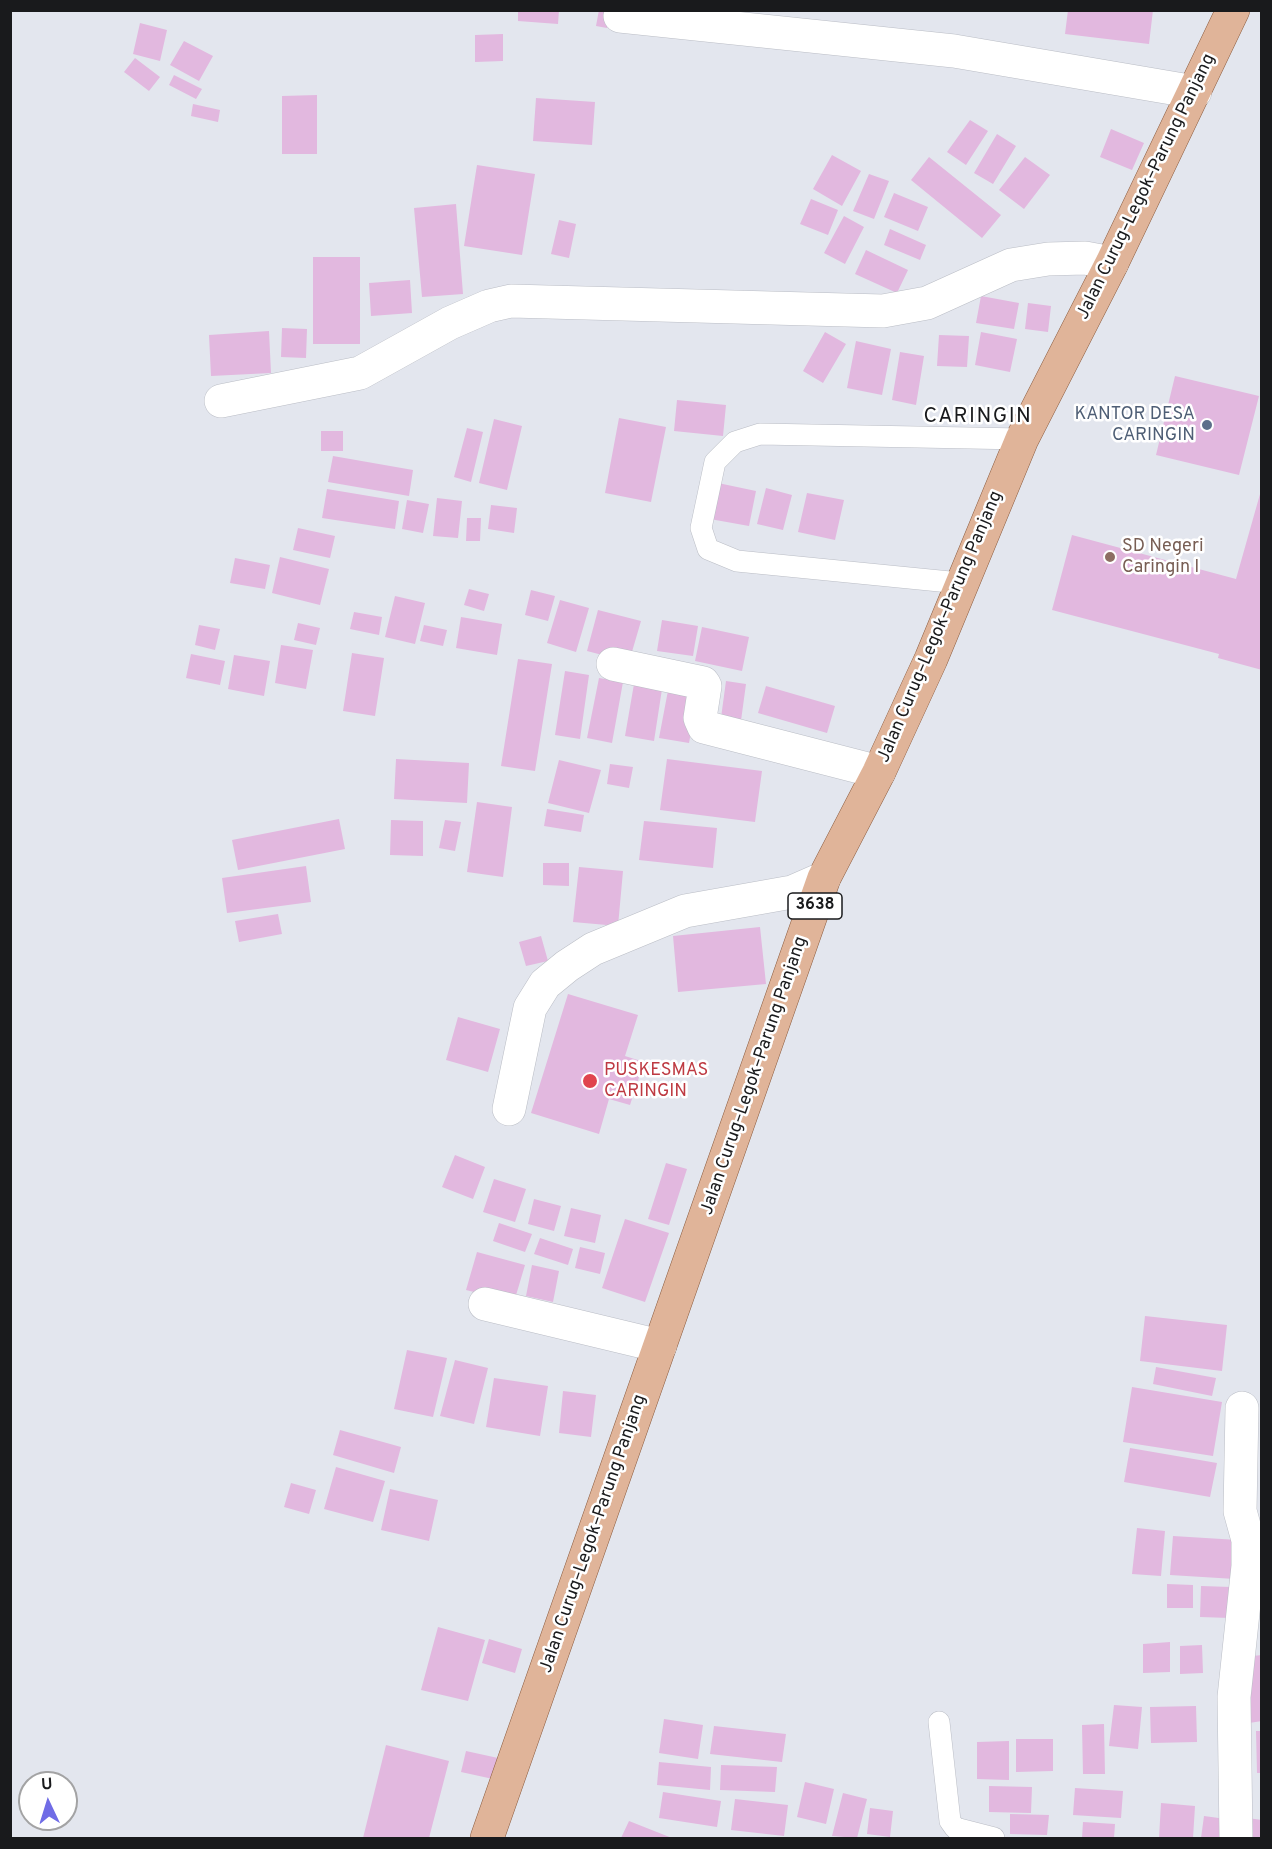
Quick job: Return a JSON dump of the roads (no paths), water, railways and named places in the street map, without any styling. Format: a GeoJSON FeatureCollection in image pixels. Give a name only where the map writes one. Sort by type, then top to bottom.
{"type":"FeatureCollection","features":[{"type":"Feature","properties":{"kind":"main road","name":"Jalan Curug–Legok–Parung Panjang"},"geometry":{"type":"LineString","coordinates":[[487,1839],[825,878],[879,772],[931,659],[960,584],[1022,439],[1112,263],[1233,10]]}},
{"type":"Feature","properties":{"kind":"street"},"geometry":{"type":"LineString","coordinates":[[620,16],[954,51],[1195,92]]}},
{"type":"Feature","properties":{"kind":"street"},"geometry":{"type":"LineString","coordinates":[[220,401],[360,373],[450,323],[489,306],[511,301],[883,311],[927,303],[1011,265],[1048,259],[1085,258],[1112,263]]}},
{"type":"Feature","properties":{"kind":"street"},"geometry":{"type":"LineString","coordinates":[[613,664],[703,683],[705,686],[700,718],[704,727],[879,772]]}},
{"type":"Feature","properties":{"kind":"street"},"geometry":{"type":"LineString","coordinates":[[508,1109],[530,1008],[545,984],[567,966],[593,950],[685,911],[792,892],[825,878]]}},
{"type":"Feature","properties":{"kind":"street"},"geometry":{"type":"LineString","coordinates":[[485,1305],[660,1346]]}},
{"type":"Feature","properties":{"kind":"street"},"geometry":{"type":"LineString","coordinates":[[1236,1839],[1234,1697],[1248,1566],[1248,1540],[1240,1511],[1242,1408]]}},
{"type":"Feature","properties":{"kind":"lane"},"geometry":{"type":"LineString","coordinates":[[960,584],[737,561],[721,556],[708,549],[701,528],[715,462],[735,442],[760,434],[1022,439]]}},
{"type":"Feature","properties":{"kind":"lane"},"geometry":{"type":"LineString","coordinates":[[939,1722],[950,1821],[955,1828],[994,1839]]}},
{"type":"Feature","properties":{"kind":"place","name":"KANTOR DESA CARINGIN"},"geometry":{"type":"Point","coordinates":[1207,425]}},
{"type":"Feature","properties":{"kind":"place","name":"SD Negeri Caringin I"},"geometry":{"type":"Point","coordinates":[1110,557]}},
{"type":"Feature","properties":{"kind":"place","name":"PUSKESMAS CARINGIN"},"geometry":{"type":"Point","coordinates":[590,1081]}},
{"type":"Feature","properties":{"kind":"district","name":"CARINGIN"},"geometry":{"type":"Point","coordinates":[978,418]}}]}
